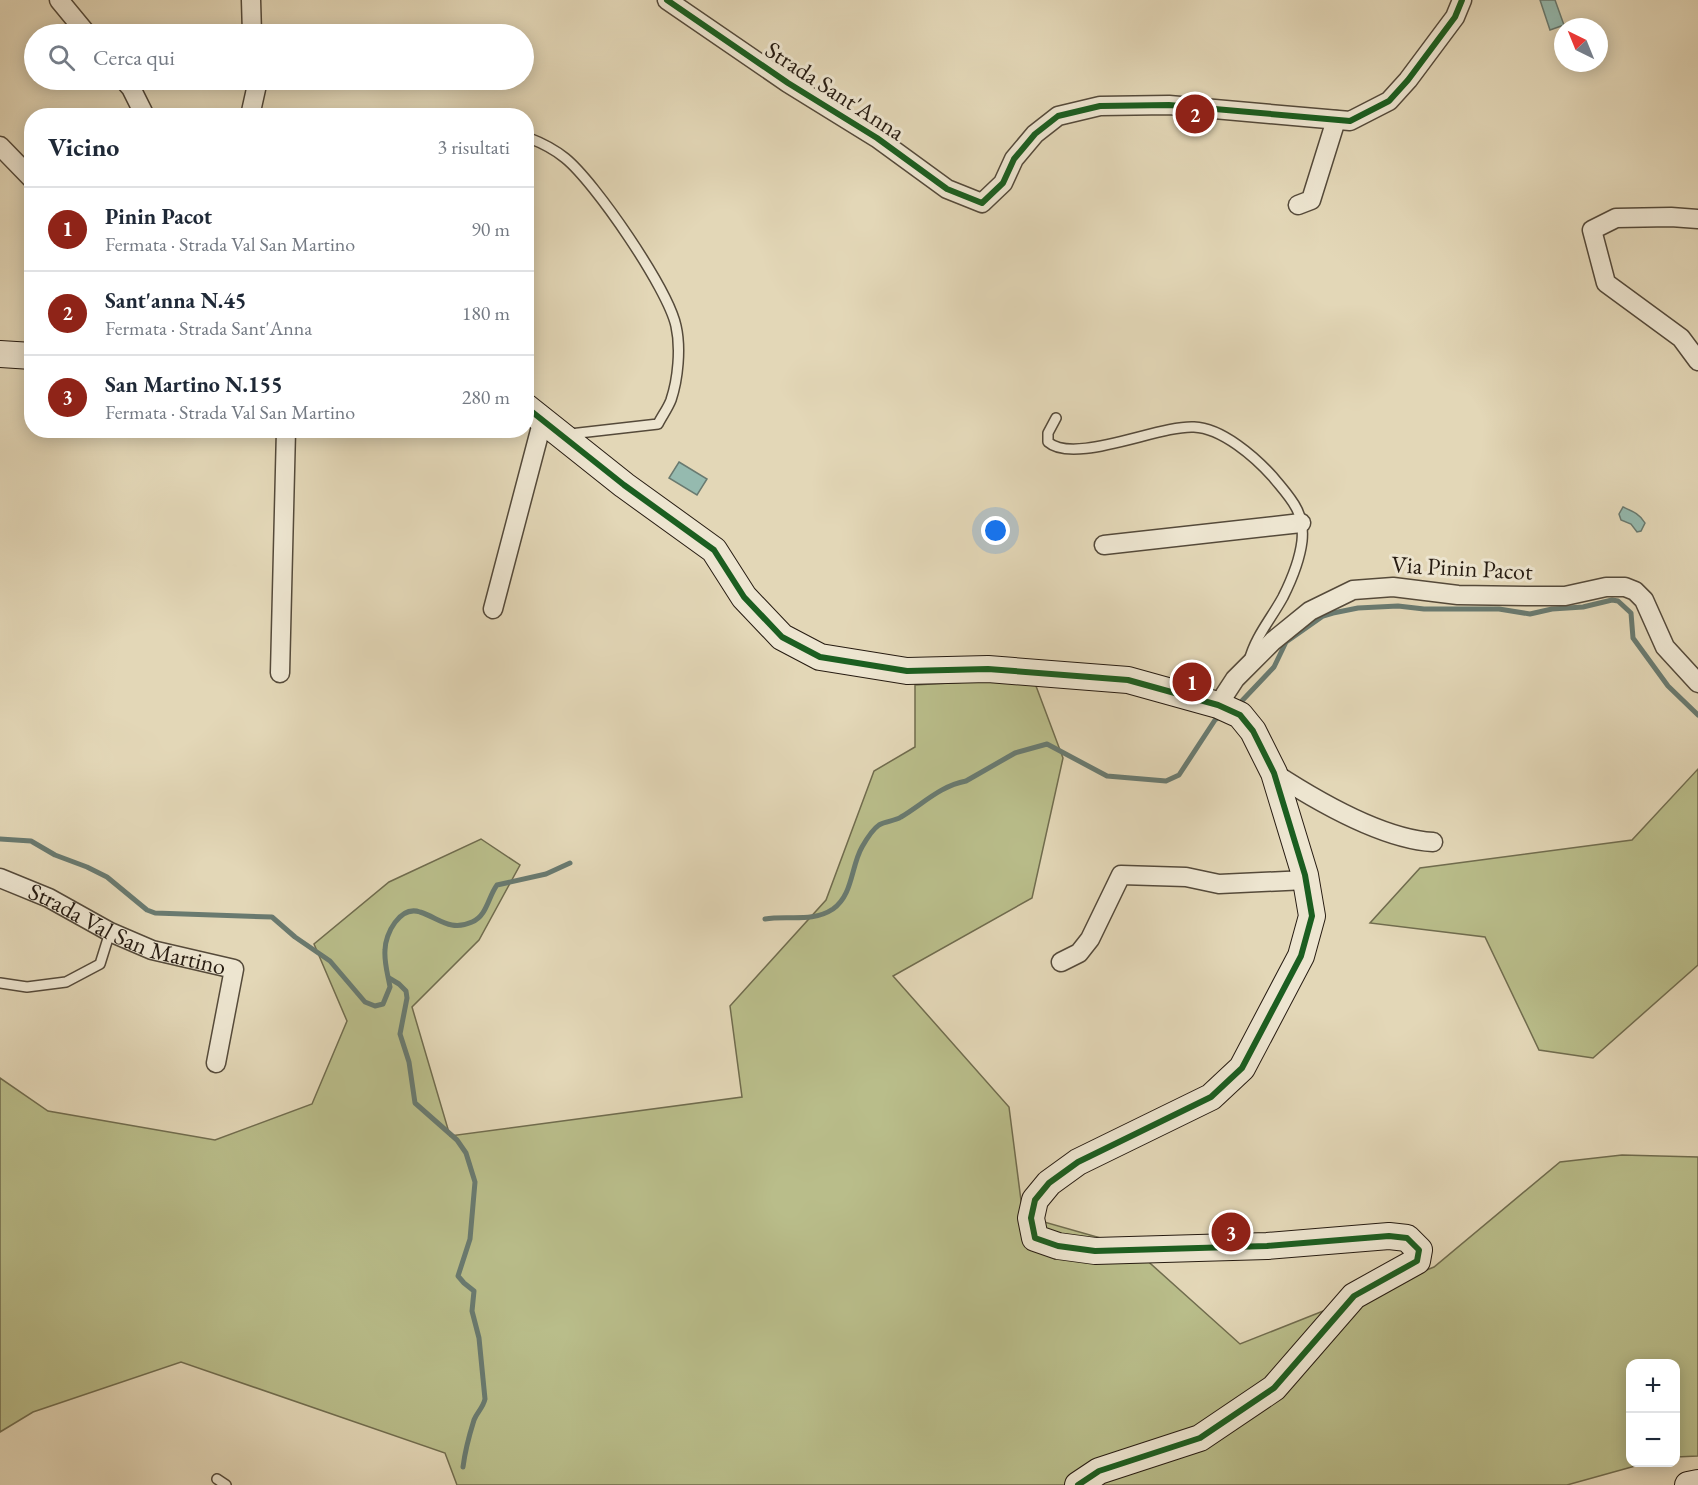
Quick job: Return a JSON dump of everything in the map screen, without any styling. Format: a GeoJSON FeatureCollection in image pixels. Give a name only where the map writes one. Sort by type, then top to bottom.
{"type":"FeatureCollection","features":[{"type":"Feature","properties":{"kind":"street"},"geometry":{"type":"LineString","coordinates":[[59,0],[79,24]]}},
{"type":"Feature","properties":{"kind":"street"},"geometry":{"type":"LineString","coordinates":[[251,0],[252,24]]}},
{"type":"Feature","properties":{"kind":"street","name":"Strada Sant'Anna"},"geometry":{"type":"LineString","coordinates":[[667,0],[788,83],[877,138],[947,189],[982,204],[1003,183],[1014,159],[1035,134],[1058,116],[1100,106],[1169,105],[1350,121],[1389,101],[1408,80],[1455,17],[1462,0]]}},
{"type":"Feature","properties":{"kind":"street"},"geometry":{"type":"LineString","coordinates":[[132,90],[141,108]]}},
{"type":"Feature","properties":{"kind":"street"},"geometry":{"type":"LineString","coordinates":[[252,108],[256,90]]}},
{"type":"Feature","properties":{"kind":"street"},"geometry":{"type":"LineString","coordinates":[[1298,205],[1311,200],[1336,120]]}},
{"type":"Feature","properties":{"kind":"street"},"geometry":{"type":"LineString","coordinates":[[0,146],[24,171]]}},
{"type":"Feature","properties":{"kind":"street"},"geometry":{"type":"LineString","coordinates":[[1698,219],[1616,218],[1592,230],[1606,283],[1682,338],[1698,362]]}},
{"type":"Feature","properties":{"kind":"street"},"geometry":{"type":"LineString","coordinates":[[0,354],[24,356]]}},
{"type":"Feature","properties":{"kind":"street"},"geometry":{"type":"LineString","coordinates":[[535,413],[624,485],[714,550],[744,597],[782,637],[820,657],[907,671],[988,669],[1128,680],[1229,710],[1254,731],[1274,773],[1306,880],[1312,916],[1301,956],[1242,1068],[1211,1097],[1078,1162],[1049,1183],[1035,1200],[1031,1218],[1035,1238],[1058,1246],[1095,1251],[1267,1246],[1389,1236],[1407,1238],[1419,1250],[1417,1261],[1354,1296],[1274,1388],[1200,1438],[1099,1471],[1078,1485]]}},
{"type":"Feature","properties":{"kind":"street"},"geometry":{"type":"LineString","coordinates":[[280,673],[286,438]]}},
{"type":"Feature","properties":{"kind":"street"},"geometry":{"type":"LineString","coordinates":[[493,609],[530,438]]}},
{"type":"Feature","properties":{"kind":"street"},"geometry":{"type":"LineString","coordinates":[[1104,545],[1301,523]]}},
{"type":"Feature","properties":{"kind":"street","name":"Via Pinin Pacot"},"geometry":{"type":"LineString","coordinates":[[1229,710],[1235,679],[1273,641],[1310,611],[1353,590],[1394,587],[1458,595],[1565,596],[1606,587],[1625,586],[1635,591],[1644,600],[1665,647],[1698,683]]}},
{"type":"Feature","properties":{"kind":"street"},"geometry":{"type":"LineString","coordinates":[[1274,773],[1327,805],[1373,826],[1419,841],[1433,842]]}},
{"type":"Feature","properties":{"kind":"street"},"geometry":{"type":"LineString","coordinates":[[1061,962],[1079,953],[1090,939],[1121,875],[1186,877],[1219,884],[1306,880]]}},
{"type":"Feature","properties":{"kind":"street","name":"Strada Val San Martino"},"geometry":{"type":"LineString","coordinates":[[0,878],[49,898],[110,932],[152,950],[234,969],[216,1063]]}},
{"type":"Feature","properties":{"kind":"street"},"geometry":{"type":"LineString","coordinates":[[1688,1485],[1698,1483]]}},
{"type":"Feature","properties":{"kind":"lane"},"geometry":{"type":"LineString","coordinates":[[534,140],[550,147],[567,160],[603,203],[652,274],[676,326],[678,351],[671,400],[658,424],[563,435]]}},
{"type":"Feature","properties":{"kind":"lane"},"geometry":{"type":"LineString","coordinates":[[1056,418],[1048,433],[1048,442],[1062,449],[1120,442],[1155,432],[1194,427],[1216,431],[1261,463],[1290,496],[1301,518],[1302,542],[1283,596],[1253,646],[1248,666]]}},
{"type":"Feature","properties":{"kind":"lane"},"geometry":{"type":"LineString","coordinates":[[0,983],[27,987],[66,982],[100,964],[110,932]]}},
{"type":"Feature","properties":{"kind":"lane"},"geometry":{"type":"LineString","coordinates":[[217,1479],[226,1485]]}},
{"type":"Feature","properties":{"kind":"green space"},"geometry":{"type":"Polygon","coordinates":[[[1033,678],[1063,758],[1032,898],[893,976],[1009,1107],[1023,1216],[1132,1247],[1240,1344],[1434,1267],[1560,1162],[1622,1155],[1698,1157],[1698,1456],[1680,1457],[1680,1359],[1626,1359],[1626,1467],[1632,1467],[1567,1485],[457,1485],[445,1453],[181,1362],[33,1412],[0,1432],[0,1078],[48,1111],[215,1140],[312,1104],[347,1021],[314,944],[389,882],[481,839],[520,865],[479,940],[412,1007],[450,1136],[742,1097],[730,1006],[826,900],[874,771],[915,747],[915,685],[1033,678]]]}},
{"type":"Feature","properties":{"kind":"green space"},"geometry":{"type":"Polygon","coordinates":[[[1698,769],[1698,965],[1593,1058],[1539,1050],[1485,937],[1370,923],[1420,868],[1632,840],[1698,769]]]}},
{"type":"Feature","properties":{"kind":"water"},"geometry":{"type":"Polygon","coordinates":[[[1540,0],[1555,0],[1561,18],[1554,18],[1554,29],[1550,30],[1540,0]]]}},
{"type":"Feature","properties":{"kind":"water"},"geometry":{"type":"Polygon","coordinates":[[[679,462],[707,479],[697,495],[669,478],[679,462]]]}},
{"type":"Feature","properties":{"kind":"water"},"geometry":{"type":"Polygon","coordinates":[[[1623,507],[1636,513],[1643,520],[1645,523],[1641,531],[1637,532],[1631,524],[1621,520],[1619,514],[1623,507]]]}},
{"type":"Feature","properties":{"kind":"waterway"},"geometry":{"type":"LineString","coordinates":[[1238,705],[1274,667],[1286,642],[1323,616],[1333,613],[1358,608],[1398,606],[1424,609],[1499,609],[1530,614],[1552,609],[1583,607],[1612,600],[1618,601],[1631,613],[1633,638],[1668,686],[1698,715]]}},
{"type":"Feature","properties":{"kind":"waterway"},"geometry":{"type":"LineString","coordinates":[[765,919],[817,916],[833,909],[840,903],[848,888],[862,847],[877,827],[899,818],[940,791],[966,781],[1015,753],[1047,744],[1107,776],[1166,781],[1179,775],[1215,720],[1223,715]]}},
{"type":"Feature","properties":{"kind":"waterway"},"geometry":{"type":"LineString","coordinates":[[0,839],[31,841],[55,855],[87,867],[107,877],[147,910],[155,913],[272,917],[295,937],[330,961],[365,1002],[375,1006],[383,1004],[390,987],[385,960],[386,943],[391,929],[400,917],[413,911],[451,925],[464,925],[481,915],[497,885],[546,874],[570,863]]}},
{"type":"Feature","properties":{"kind":"waterway"},"geometry":{"type":"LineString","coordinates":[[389,978],[406,991],[407,998],[400,1034],[409,1062],[415,1103],[457,1140],[466,1153],[475,1182],[470,1239],[458,1276],[474,1291],[472,1311],[479,1338],[485,1399],[474,1420],[463,1467]]}},
{"type":"Feature","properties":{"kind":"cycle path"},"geometry":{"type":"LineString","coordinates":[[667,0],[788,83],[877,138],[947,189],[982,203],[1003,183],[1014,159],[1035,134],[1058,116],[1100,106],[1169,105],[1350,121],[1389,101],[1408,80],[1455,17],[1462,0]]}},
{"type":"Feature","properties":{"kind":"cycle path"},"geometry":{"type":"LineString","coordinates":[[534,413],[624,485],[714,550],[744,597],[782,637],[820,657],[907,671],[988,669],[1128,680],[1218,705],[1240,715],[1253,731],[1274,773],[1305,875],[1312,916],[1301,956],[1242,1068],[1211,1097],[1078,1162],[1049,1183],[1035,1200],[1031,1218],[1035,1238],[1058,1246],[1095,1251],[1267,1246],[1389,1236],[1407,1238],[1419,1250],[1417,1261],[1354,1296],[1274,1388],[1200,1438],[1099,1471],[1078,1485]]}},
{"type":"Feature","properties":{"kind":"place","name":"Sant'anna N.45"},"geometry":{"type":"Point","coordinates":[1195,114]}},
{"type":"Feature","properties":{"kind":"place","name":"Pinin Pacot"},"geometry":{"type":"Point","coordinates":[1192,682]}},
{"type":"Feature","properties":{"kind":"place","name":"San Martino N.155"},"geometry":{"type":"Point","coordinates":[1231,1232]}}]}
